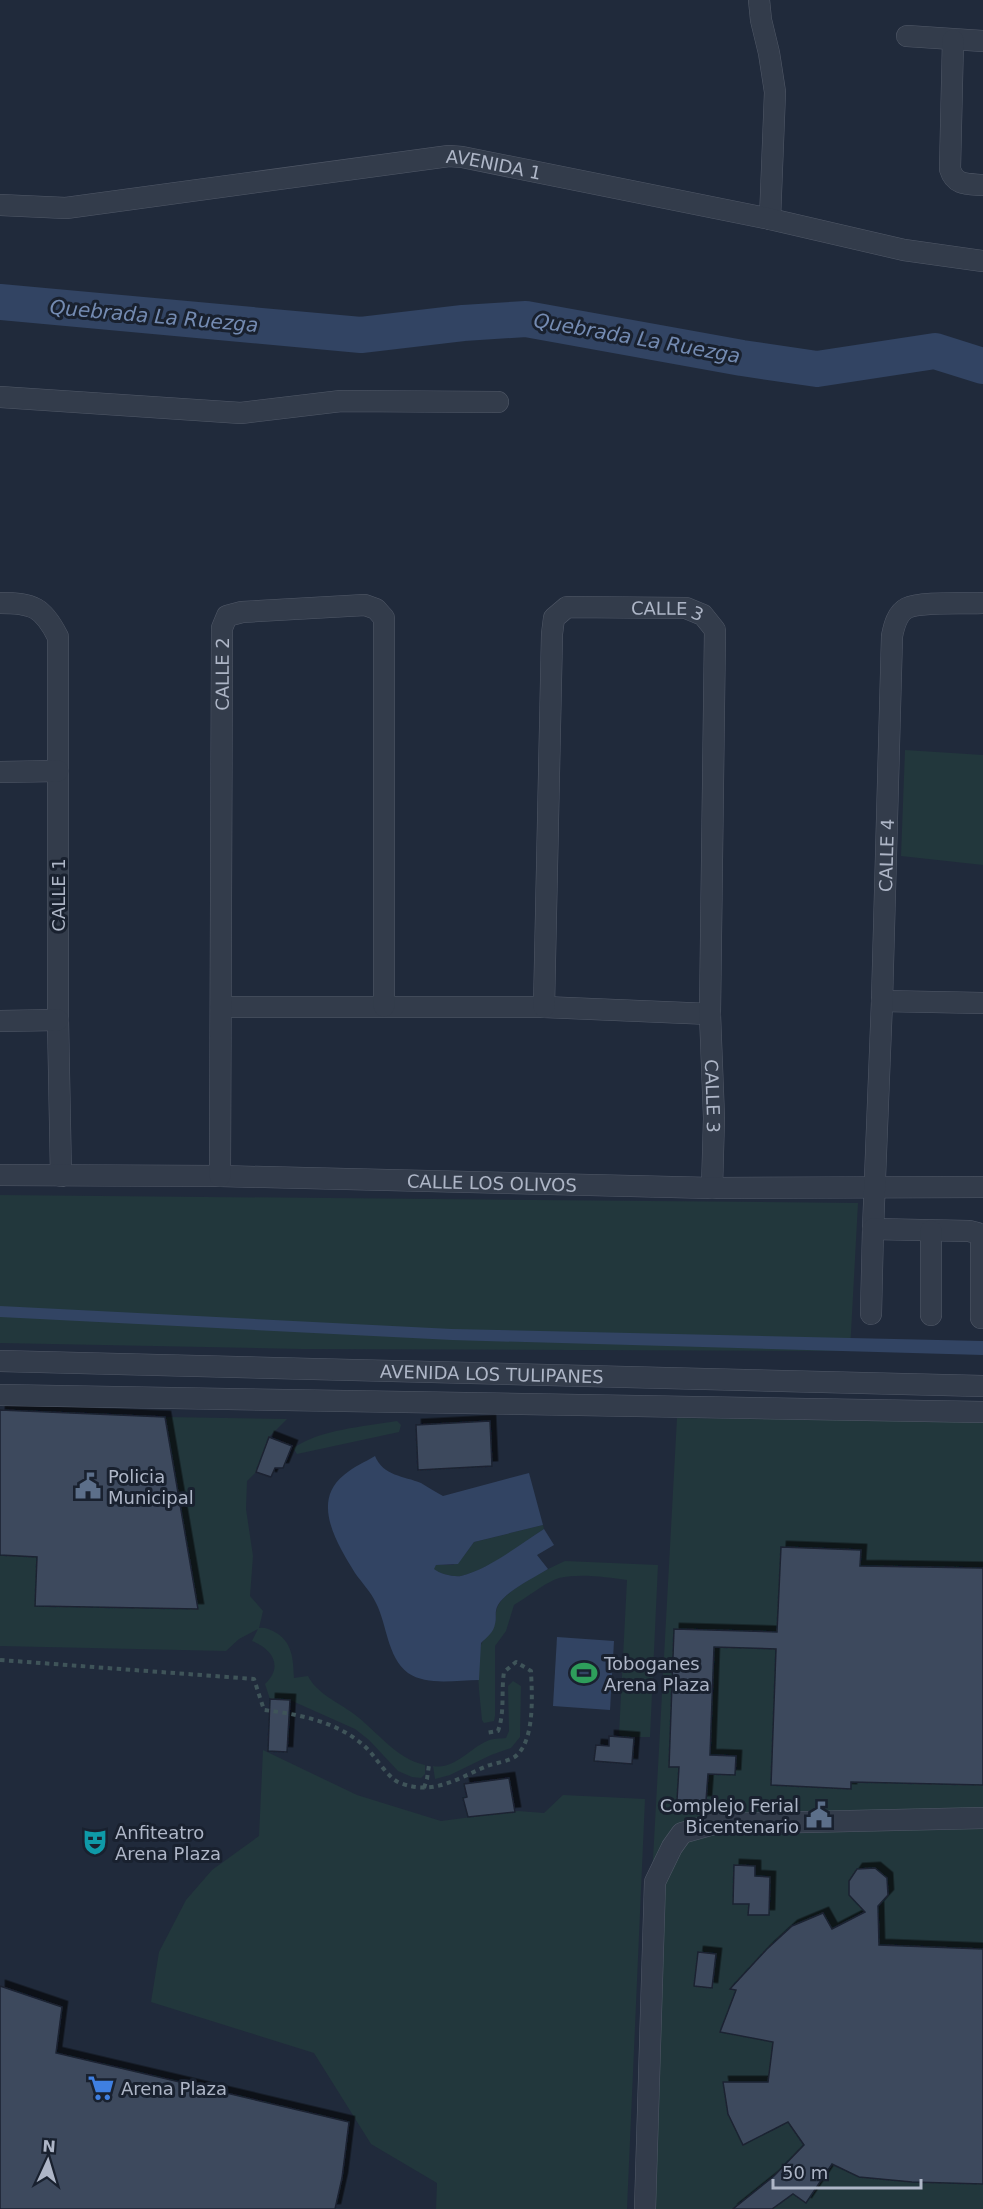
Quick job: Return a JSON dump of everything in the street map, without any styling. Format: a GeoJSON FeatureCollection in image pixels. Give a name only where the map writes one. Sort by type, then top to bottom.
{"type":"FeatureCollection","features":[{"type":"Feature","properties":{"kind":"street"},"geometry":{"type":"LineString","coordinates":[[759,0],[760,20],[775,92],[770,219]]}},
{"type":"Feature","properties":{"kind":"street"},"geometry":{"type":"LineString","coordinates":[[907,36],[983,42]]}},
{"type":"Feature","properties":{"kind":"street"},"geometry":{"type":"LineString","coordinates":[[953,40],[950,169],[952,177],[960,183],[983,185]]}},
{"type":"Feature","properties":{"kind":"street","name":"AVENIDA 1"},"geometry":{"type":"LineString","coordinates":[[0,205],[73,207],[448,156],[770,219],[904,250],[983,261]]}},
{"type":"Feature","properties":{"kind":"street"},"geometry":{"type":"LineString","coordinates":[[0,397],[241,413],[341,401],[498,402]]}},
{"type":"Feature","properties":{"kind":"street","name":"CALLE 1"},"geometry":{"type":"LineString","coordinates":[[0,603],[17,603],[34,608],[48,617],[58,636],[58,1020],[61,1176]]}},
{"type":"Feature","properties":{"kind":"street","name":"CALLE 4"},"geometry":{"type":"LineString","coordinates":[[871,1314],[873,1186],[882,1001],[892,636],[896,620],[907,608],[922,605],[983,603]]}},
{"type":"Feature","properties":{"kind":"street","name":"CALLE 2"},"geometry":{"type":"LineString","coordinates":[[220,1176],[222,628],[227,616],[242,612],[365,605],[376,609],[384,618],[384,1006]]}},
{"type":"Feature","properties":{"kind":"street","name":"CALLE 3"},"geometry":{"type":"LineString","coordinates":[[544,1007],[554,618],[567,607],[686,608],[703,615],[715,630],[710,1014],[714,1118],[712,1188]]}},
{"type":"Feature","properties":{"kind":"street"},"geometry":{"type":"LineString","coordinates":[[0,772],[58,771]]}},
{"type":"Feature","properties":{"kind":"street"},"geometry":{"type":"LineString","coordinates":[[882,1001],[983,1003]]}},
{"type":"Feature","properties":{"kind":"street"},"geometry":{"type":"LineString","coordinates":[[221,1007],[544,1007],[710,1014]]}},
{"type":"Feature","properties":{"kind":"street"},"geometry":{"type":"LineString","coordinates":[[0,1021],[58,1020]]}},
{"type":"Feature","properties":{"kind":"street","name":"CALLE LOS OLIVOS"},"geometry":{"type":"LineString","coordinates":[[0,1175],[220,1176],[712,1188],[983,1187]]}},
{"type":"Feature","properties":{"kind":"street"},"geometry":{"type":"LineString","coordinates":[[873,1229],[977,1233],[981,1238],[981,1318]]}},
{"type":"Feature","properties":{"kind":"street"},"geometry":{"type":"LineString","coordinates":[[931,1231],[931,1315]]}},
{"type":"Feature","properties":{"kind":"street","name":"AVENIDA LOS TULIPANES"},"geometry":{"type":"LineString","coordinates":[[0,1361],[983,1386]]}},
{"type":"Feature","properties":{"kind":"street"},"geometry":{"type":"LineString","coordinates":[[116,1398],[118,1364]]}},
{"type":"Feature","properties":{"kind":"street","name":"AVENIDA LOS TULIPANES"},"geometry":{"type":"LineString","coordinates":[[0,1395],[983,1412]]}},
{"type":"Feature","properties":{"kind":"street"},"geometry":{"type":"LineString","coordinates":[[645,2209],[655,1882],[672,1847],[682,1833],[714,1824],[983,1818]]}},
{"type":"Feature","properties":{"kind":"path"},"geometry":{"type":"LineString","coordinates":[[0,1660],[254,1678],[264,1710],[303,1715],[338,1729],[362,1743],[398,1782],[424,1788],[445,1785],[517,1755],[530,1732],[532,1694],[531,1671],[516,1662],[504,1672],[501,1690],[501,1723],[498,1731],[486,1733]]}},
{"type":"Feature","properties":{"kind":"path"},"geometry":{"type":"LineString","coordinates":[[424,1788],[429,1766]]}},
{"type":"Feature","properties":{"kind":"green space"},"geometry":{"type":"Polygon","coordinates":[[[905,750],[983,755],[983,865],[901,856],[905,750]]]}},
{"type":"Feature","properties":{"kind":"green space"},"geometry":{"type":"Polygon","coordinates":[[[0,1195],[858,1203],[850,1351],[301,1349],[0,1343],[0,1195]]]}},
{"type":"Feature","properties":{"kind":"green space"},"geometry":{"type":"Polygon","coordinates":[[[165,1417],[287,1419],[269,1437],[256,1472],[247,1481],[246,1509],[253,1556],[250,1596],[263,1611],[259,1628],[273,1631],[285,1640],[291,1651],[294,1678],[308,1676],[322,1693],[354,1714],[405,1757],[425,1765],[425,1774],[421,1778],[398,1771],[369,1740],[355,1729],[290,1700],[270,1699],[265,1684],[271,1677],[275,1665],[270,1653],[252,1641],[258,1629],[239,1639],[226,1651],[0,1646],[0,1555],[37,1557],[36,1605],[198,1609],[165,1417]]]}},
{"type":"Feature","properties":{"kind":"green space","name":"Complejo Ferial Bicentenario"},"geometry":{"type":"Polygon","coordinates":[[[677,1418],[983,1422],[983,2209],[634,2209],[677,1418]]]}},
{"type":"Feature","properties":{"kind":"green space"},"geometry":{"type":"Polygon","coordinates":[[[397,1421],[401,1425],[399,1432],[297,1454],[293,1448],[329,1433],[397,1421]]]}},
{"type":"Feature","properties":{"kind":"green space"},"geometry":{"type":"Polygon","coordinates":[[[543,1525],[544,1529],[515,1549],[472,1573],[454,1576],[433,1569],[436,1565],[453,1565],[463,1557],[474,1542],[543,1525]]]}},
{"type":"Feature","properties":{"kind":"green space"},"geometry":{"type":"Polygon","coordinates":[[[565,1561],[658,1565],[650,1737],[624,1737],[619,1734],[627,1580],[602,1577],[559,1578],[542,1586],[514,1605],[506,1631],[495,1646],[494,1721],[484,1723],[482,1720],[478,1682],[479,1654],[482,1643],[494,1626],[497,1607],[511,1592],[565,1561]]]}},
{"type":"Feature","properties":{"kind":"green space"},"geometry":{"type":"Polygon","coordinates":[[[513,1681],[521,1686],[520,1737],[511,1748],[450,1775],[435,1779],[433,1766],[448,1765],[487,1741],[506,1738],[509,1731],[508,1686],[513,1681]]]}},
{"type":"Feature","properties":{"kind":"green space"},"geometry":{"type":"Polygon","coordinates":[[[263,1750],[357,1795],[441,1821],[518,1811],[544,1813],[563,1795],[645,1799],[627,2209],[436,2209],[437,2183],[371,2144],[314,2053],[151,2002],[159,1952],[186,1900],[212,1870],[259,1836],[263,1750]]]}},
{"type":"Feature","properties":{"kind":"water"},"geometry":{"type":"Polygon","coordinates":[[[0,1306],[452,1329],[983,1341],[983,1355],[452,1340],[0,1317],[0,1306]]]}},
{"type":"Feature","properties":{"kind":"water"},"geometry":{"type":"Polygon","coordinates":[[[375,1456],[383,1468],[421,1483],[443,1496],[529,1473],[543,1525],[474,1542],[458,1564],[436,1565],[434,1569],[454,1576],[472,1573],[544,1529],[554,1545],[537,1555],[548,1569],[514,1590],[498,1605],[493,1630],[481,1643],[479,1680],[433,1681],[408,1673],[396,1658],[374,1599],[341,1550],[330,1524],[329,1498],[334,1486],[344,1475],[375,1456]]]}},
{"type":"Feature","properties":{"kind":"water","name":"Toboganes Arena Plaza"},"geometry":{"type":"Polygon","coordinates":[[[557,1637],[614,1641],[610,1710],[553,1706],[557,1637]]]}},
{"type":"Feature","properties":{"kind":"building","name":"Policia Municipal"},"geometry":{"type":"Polygon","coordinates":[[[0,1410],[165,1417],[198,1609],[35,1606],[37,1557],[0,1555],[0,1410]]]}},
{"type":"Feature","properties":{"kind":"building"},"geometry":{"type":"Polygon","coordinates":[[[490,1421],[492,1466],[418,1470],[416,1425],[490,1421]]]}},
{"type":"Feature","properties":{"kind":"building"},"geometry":{"type":"Polygon","coordinates":[[[269,1437],[292,1446],[283,1468],[275,1468],[271,1477],[256,1472],[269,1437]]]}},
{"type":"Feature","properties":{"kind":"building"},"geometry":{"type":"Polygon","coordinates":[[[781,1547],[861,1550],[860,1566],[983,1568],[983,1785],[851,1782],[851,1789],[771,1785],[776,1649],[714,1647],[710,1755],[736,1756],[735,1775],[708,1774],[706,1801],[677,1800],[679,1767],[669,1767],[674,1629],[777,1632],[781,1547]]]}},
{"type":"Feature","properties":{"kind":"building"},"geometry":{"type":"Polygon","coordinates":[[[270,1699],[290,1700],[287,1752],[268,1751],[270,1699]]]}},
{"type":"Feature","properties":{"kind":"building"},"geometry":{"type":"Polygon","coordinates":[[[609,1736],[634,1738],[632,1764],[594,1761],[596,1745],[609,1746],[609,1736]]]}},
{"type":"Feature","properties":{"kind":"building"},"geometry":{"type":"Polygon","coordinates":[[[509,1778],[515,1812],[468,1817],[463,1798],[467,1797],[464,1784],[509,1778]]]}},
{"type":"Feature","properties":{"kind":"building"},"geometry":{"type":"Polygon","coordinates":[[[734,1865],[755,1866],[755,1876],[770,1877],[769,1915],[748,1915],[749,1904],[733,1904],[734,1865]]]}},
{"type":"Feature","properties":{"kind":"building"},"geometry":{"type":"Polygon","coordinates":[[[875,1868],[887,1878],[888,1895],[878,1906],[879,1945],[983,1949],[983,2184],[912,2182],[859,2177],[832,2164],[806,2203],[793,2194],[772,2209],[733,2209],[774,2176],[804,2145],[788,2122],[743,2145],[728,2114],[723,2082],[768,2082],[773,2042],[720,2032],[736,1990],[730,1989],[792,1926],[823,1913],[832,1929],[865,1912],[849,1895],[849,1881],[857,1869],[875,1868]]]}},
{"type":"Feature","properties":{"kind":"building"},"geometry":{"type":"Polygon","coordinates":[[[698,1952],[716,1954],[712,1988],[694,1986],[698,1952]]]}},
{"type":"Feature","properties":{"kind":"building","name":"Arena Plaza"},"geometry":{"type":"Polygon","coordinates":[[[0,1986],[62,2007],[56,2053],[349,2122],[342,2178],[335,2209],[0,2209],[0,1986]]]}},
{"type":"Feature","properties":{"kind":"waterway","name":"Quebrada La Ruezga"},"geometry":{"type":"LineString","coordinates":[[0,302],[361,335],[463,323],[526,319],[742,358],[817,369],[935,351],[983,366]]}},
{"type":"Feature","properties":{"kind":"place","name":"Policia Municipal"},"geometry":{"type":"Point","coordinates":[88,1486]}},
{"type":"Feature","properties":{"kind":"place","name":"Toboganes Arena Plaza"},"geometry":{"type":"Point","coordinates":[584,1673]}},
{"type":"Feature","properties":{"kind":"place","name":"Complejo Ferial Bicentenario"},"geometry":{"type":"Point","coordinates":[819,1815]}},
{"type":"Feature","properties":{"kind":"place","name":"Anfiteatro Arena Plaza"},"geometry":{"type":"Point","coordinates":[95,1842]}},
{"type":"Feature","properties":{"kind":"place","name":"Arena Plaza"},"geometry":{"type":"Point","coordinates":[101,2088]}}]}
